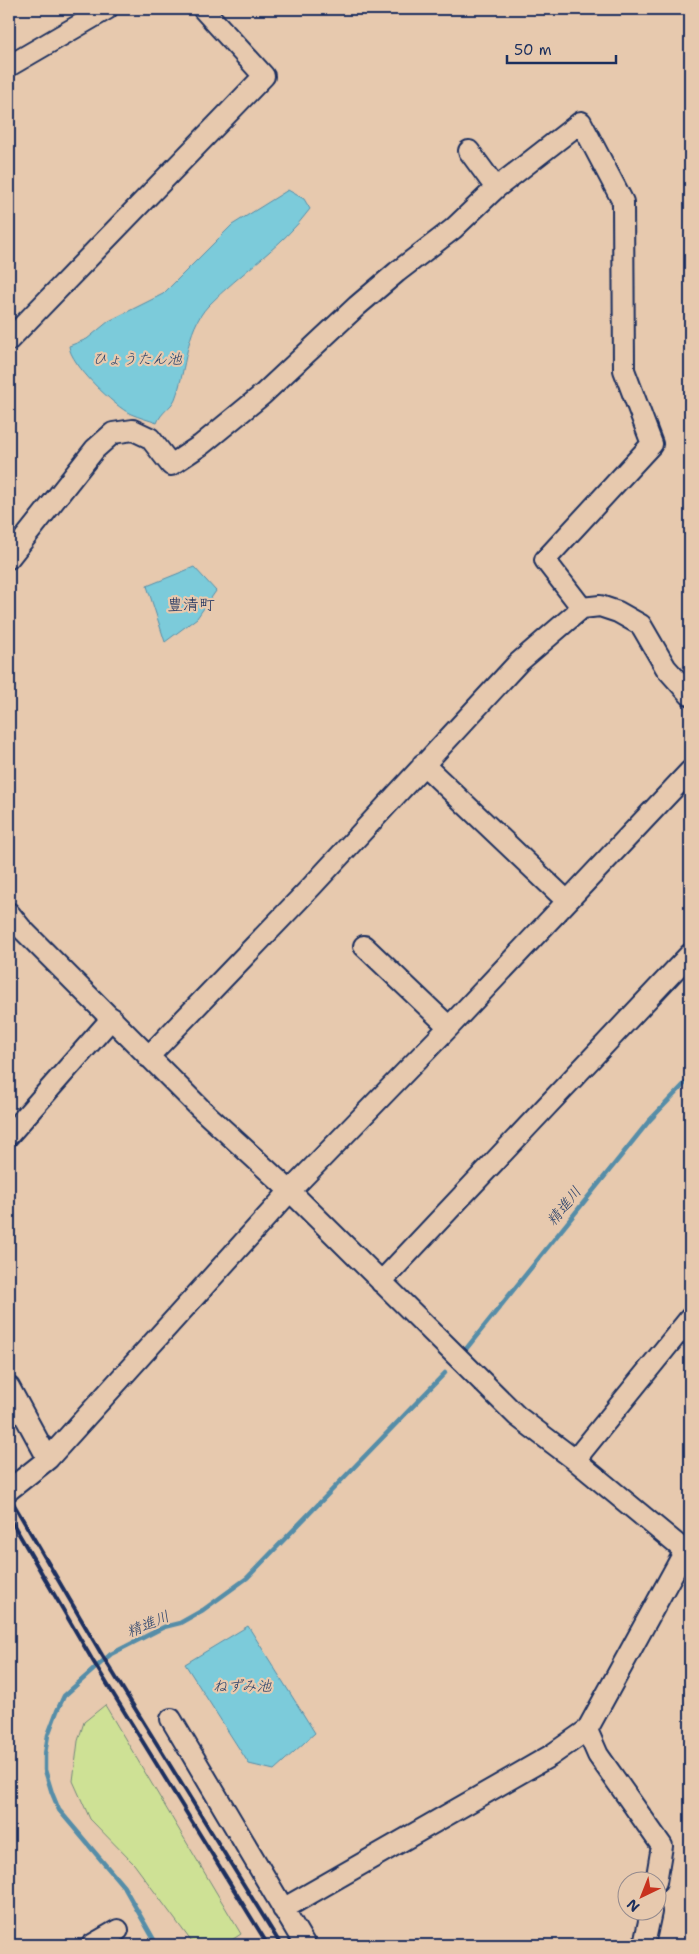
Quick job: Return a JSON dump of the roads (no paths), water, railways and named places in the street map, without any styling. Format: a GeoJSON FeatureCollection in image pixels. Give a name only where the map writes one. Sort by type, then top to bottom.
{"type":"FeatureCollection","features":[{"type":"Feature","properties":{"kind":"street"},"geometry":{"type":"LineString","coordinates":[[9,66],[108,9]]}},
{"type":"Feature","properties":{"kind":"street"},"geometry":{"type":"LineString","coordinates":[[9,340],[264,76],[203,9]]}},
{"type":"Feature","properties":{"kind":"street"},"geometry":{"type":"LineString","coordinates":[[9,558],[95,450],[113,432],[134,430],[150,438],[171,465],[201,445],[262,395],[357,306],[453,229],[496,188],[581,122],[623,202],[624,370],[652,444],[545,560],[582,608]]}},
{"type":"Feature","properties":{"kind":"street"},"geometry":{"type":"LineString","coordinates":[[468,152],[496,188]]}},
{"type":"Feature","properties":{"kind":"street"},"geometry":{"type":"LineString","coordinates":[[148,1057],[312,886],[518,663],[582,608],[600,606],[618,612],[641,625],[666,668],[690,695]]}},
{"type":"Feature","properties":{"kind":"street"},"geometry":{"type":"LineString","coordinates":[[423,764],[567,901]]}},
{"type":"Feature","properties":{"kind":"street"},"geometry":{"type":"LineString","coordinates":[[9,1490],[48,1459],[290,1192],[449,1027],[690,771]]}},
{"type":"Feature","properties":{"kind":"street"},"geometry":{"type":"LineString","coordinates":[[9,913],[21,928],[112,1018],[148,1057],[290,1192],[510,1410],[688,1552],[587,1730],[550,1756],[284,1909]]}},
{"type":"Feature","properties":{"kind":"street"},"geometry":{"type":"LineString","coordinates":[[364,946],[449,1027]]}},
{"type":"Feature","properties":{"kind":"street"},"geometry":{"type":"LineString","coordinates":[[381,1282],[690,954]]}},
{"type":"Feature","properties":{"kind":"street"},"geometry":{"type":"LineString","coordinates":[[9,1135],[112,1018]]}},
{"type":"Feature","properties":{"kind":"street"},"geometry":{"type":"LineString","coordinates":[[575,1460],[690,1318]]}},
{"type":"Feature","properties":{"kind":"street"},"geometry":{"type":"LineString","coordinates":[[9,1387],[48,1459]]}},
{"type":"Feature","properties":{"kind":"street"},"geometry":{"type":"LineString","coordinates":[[170,1718],[305,1945]]}},
{"type":"Feature","properties":{"kind":"street"},"geometry":{"type":"LineString","coordinates":[[587,1730],[598,1755],[662,1846],[658,1872]]}},
{"type":"Feature","properties":{"kind":"street"},"geometry":{"type":"LineString","coordinates":[[644,1945],[649,1922]]}},
{"type":"Feature","properties":{"kind":"street"},"geometry":{"type":"LineString","coordinates":[[92,1945],[118,1930]]}},
{"type":"Feature","properties":{"kind":"water","name":"ひょうたん池"},"geometry":{"type":"Polygon","coordinates":[[[288,190],[304,199],[310,209],[287,235],[208,306],[200,316],[191,338],[175,399],[157,423],[131,414],[115,403],[85,374],[71,354],[69,346],[87,339],[109,321],[163,294],[232,225],[288,190]]]}},
{"type":"Feature","properties":{"kind":"water"},"geometry":{"type":"Polygon","coordinates":[[[194,567],[216,591],[197,618],[165,642],[147,586],[194,567]]]}},
{"type":"Feature","properties":{"kind":"water","name":"ねずみ池"},"geometry":{"type":"Polygon","coordinates":[[[248,1626],[315,1733],[274,1770],[249,1764],[185,1664],[248,1626]]]}},
{"type":"Feature","properties":{"kind":"waterway","name":"精進川"},"geometry":{"type":"LineString","coordinates":[[462,1354],[649,1121],[690,1078]]}},
{"type":"Feature","properties":{"kind":"waterway","name":"精進川"},"geometry":{"type":"LineString","coordinates":[[157,1945],[124,1887],[59,1810],[52,1793],[45,1770],[45,1754],[48,1735],[64,1696],[111,1654],[164,1627],[180,1623],[203,1610],[247,1578],[445,1373]]}},
{"type":"Feature","properties":{"kind":"railway"},"geometry":{"type":"LineString","coordinates":[[9,1496],[102,1655],[281,1945]]}},
{"type":"Feature","properties":{"kind":"railway"},"geometry":{"type":"LineString","coordinates":[[9,1517],[93,1661],[268,1945]]}},
{"type":"Feature","properties":{"kind":"district","name":"豊清町"},"geometry":{"type":"Point","coordinates":[191,604]}}]}
